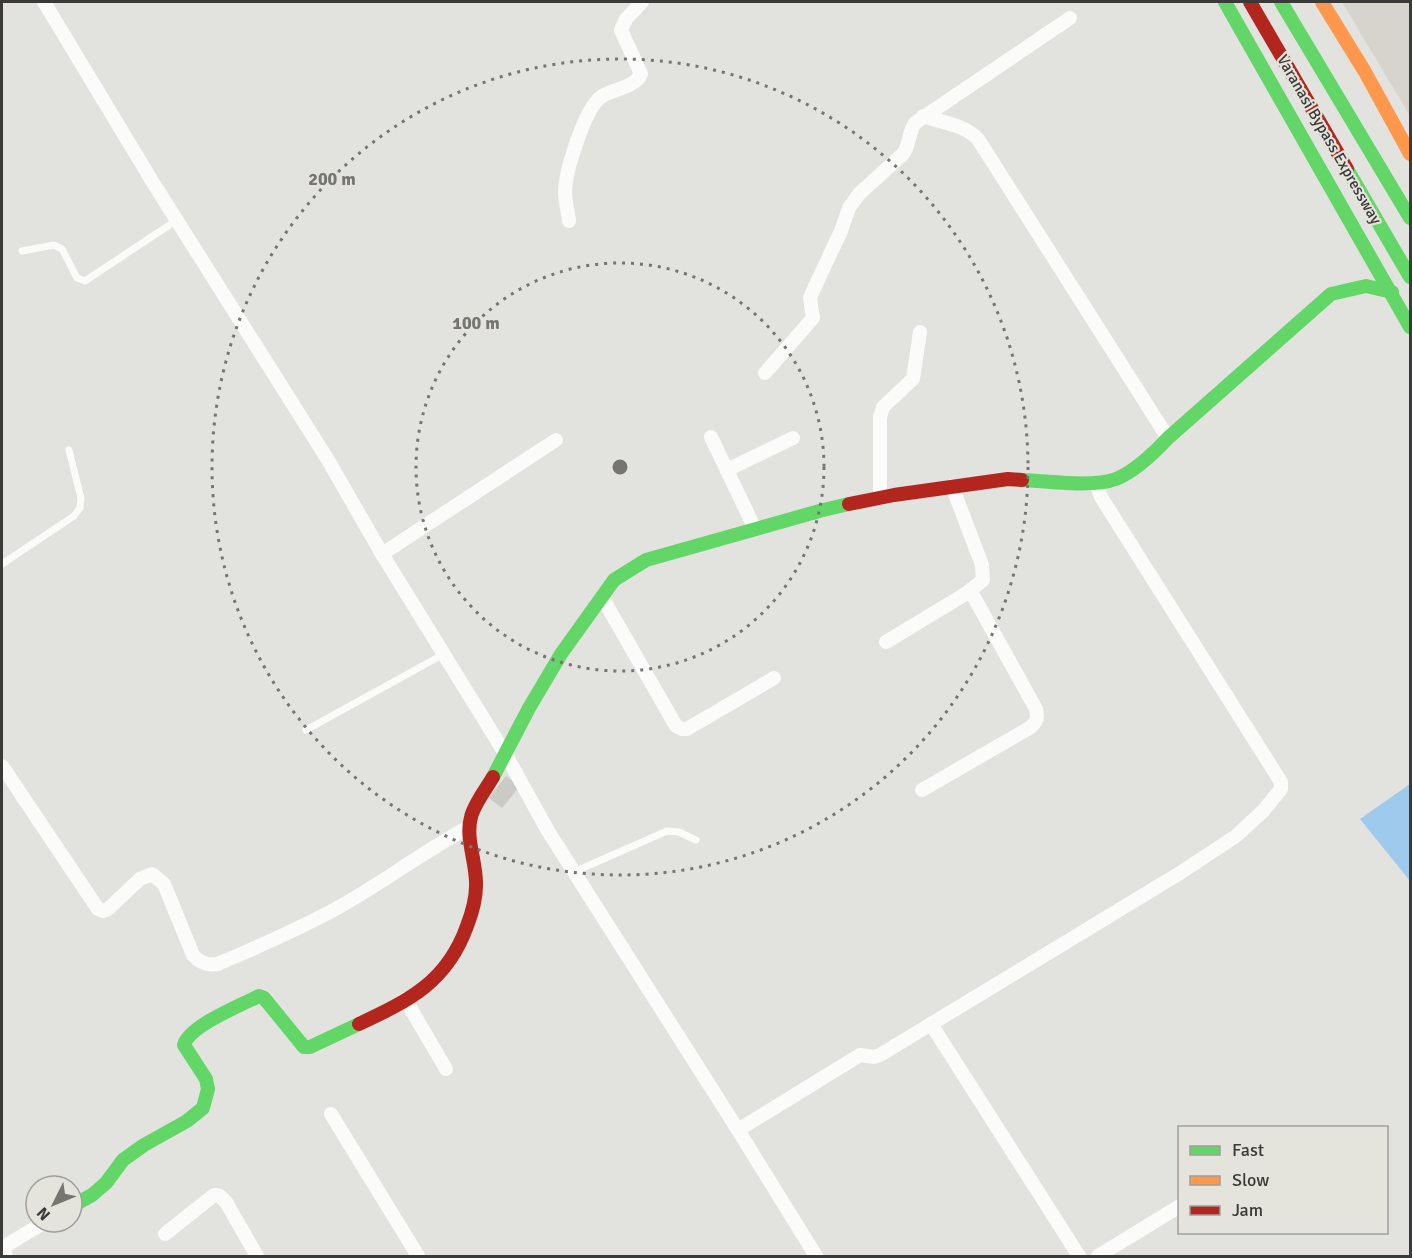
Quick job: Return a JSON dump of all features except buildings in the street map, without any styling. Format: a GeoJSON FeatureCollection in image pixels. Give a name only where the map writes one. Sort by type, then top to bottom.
{"type":"FeatureCollection","features":[{"type":"Feature","properties":{"kind":"main road"},"geometry":{"type":"LineString","coordinates":[[1225,2],[1410,327]]}},
{"type":"Feature","properties":{"kind":"main road","name":"Varanasi Bypass Expressway"},"geometry":{"type":"LineString","coordinates":[[1250,2],[1410,277]]}},
{"type":"Feature","properties":{"kind":"main road","name":"Varanasi Bypass Expressway"},"geometry":{"type":"LineString","coordinates":[[1281,2],[1410,218]]}},
{"type":"Feature","properties":{"kind":"main road"},"geometry":{"type":"LineString","coordinates":[[1322,2],[1365,72],[1410,153]]}},
{"type":"Feature","properties":{"kind":"main road"},"geometry":{"type":"LineString","coordinates":[[84,1199],[106,1183],[123,1160],[144,1145],[187,1121],[203,1108],[208,1089],[206,1079],[184,1045],[186,1038],[212,1020],[259,996],[264,998],[299,1043],[304,1047],[310,1047],[373,1017],[422,990],[438,976],[458,951],[475,899],[477,872],[469,827],[471,816],[506,755],[528,708],[561,654],[614,580],[646,560],[823,510],[880,498],[1008,478],[1096,483],[1119,478],[1151,456],[1168,438],[1331,294],[1366,286],[1392,292]]}},
{"type":"Feature","properties":{"kind":"street"},"geometry":{"type":"LineString","coordinates":[[44,2],[177,220],[317,441],[382,554],[506,755],[548,831],[816,1257]]}},
{"type":"Feature","properties":{"kind":"street"},"geometry":{"type":"LineString","coordinates":[[569,220],[565,191],[568,172],[589,111],[594,102],[602,96],[635,82],[641,74],[621,30],[626,19],[642,2]]}},
{"type":"Feature","properties":{"kind":"street"},"geometry":{"type":"LineString","coordinates":[[765,373],[813,318],[810,298],[841,231],[849,208],[860,194],[903,154],[910,129],[922,116],[1070,18]]}},
{"type":"Feature","properties":{"kind":"street"},"geometry":{"type":"LineString","coordinates":[[922,116],[963,129],[978,139],[1168,438]]}},
{"type":"Feature","properties":{"kind":"street"},"geometry":{"type":"LineString","coordinates":[[880,498],[880,417],[883,407],[889,400],[913,379],[920,332]]}},
{"type":"Feature","properties":{"kind":"street"},"geometry":{"type":"LineString","coordinates":[[711,437],[755,529]]}},
{"type":"Feature","properties":{"kind":"street"},"geometry":{"type":"LineString","coordinates":[[727,470],[793,438]]}},
{"type":"Feature","properties":{"kind":"street"},"geometry":{"type":"LineString","coordinates":[[382,554],[556,440]]}},
{"type":"Feature","properties":{"kind":"street"},"geometry":{"type":"LineString","coordinates":[[738,1130],[860,1055],[876,1057],[1179,873],[1236,836],[1263,811],[1281,789],[1281,782],[1101,497],[1096,483]]}},
{"type":"Feature","properties":{"kind":"street"},"geometry":{"type":"LineString","coordinates":[[886,642],[970,590],[980,583],[984,575],[952,486]]}},
{"type":"Feature","properties":{"kind":"street"},"geometry":{"type":"LineString","coordinates":[[922,790],[1031,727],[1037,721],[1036,709],[970,590]]}},
{"type":"Feature","properties":{"kind":"street"},"geometry":{"type":"LineString","coordinates":[[602,597],[676,726],[682,729],[687,729],[774,678]]}},
{"type":"Feature","properties":{"kind":"street"},"geometry":{"type":"LineString","coordinates":[[2,766],[98,909],[103,911],[108,909],[140,879],[152,874],[164,884],[193,955],[198,961],[210,966],[301,927],[338,908],[438,844],[469,827]]}},
{"type":"Feature","properties":{"kind":"street"},"geometry":{"type":"LineString","coordinates":[[405,999],[446,1069]]}},
{"type":"Feature","properties":{"kind":"street"},"geometry":{"type":"LineString","coordinates":[[931,1024],[1079,1257]]}},
{"type":"Feature","properties":{"kind":"street"},"geometry":{"type":"LineString","coordinates":[[331,1114],[418,1257]]}},
{"type":"Feature","properties":{"kind":"street"},"geometry":{"type":"LineString","coordinates":[[165,1234],[214,1195],[220,1196],[226,1202],[256,1257]]}},
{"type":"Feature","properties":{"kind":"street"},"geometry":{"type":"LineString","coordinates":[[1098,1257],[1178,1207]]}},
{"type":"Feature","properties":{"kind":"street"},"geometry":{"type":"LineString","coordinates":[[6,1257],[5,1246],[25,1234]]}},
{"type":"Feature","properties":{"kind":"lane"},"geometry":{"type":"LineString","coordinates":[[22,251],[58,246],[62,249],[77,278],[85,281],[177,220]]}},
{"type":"Feature","properties":{"kind":"lane"},"geometry":{"type":"LineString","coordinates":[[2,564],[74,516],[80,508],[81,498],[69,450]]}},
{"type":"Feature","properties":{"kind":"lane"},"geometry":{"type":"LineString","coordinates":[[306,730],[444,654]]}},
{"type":"Feature","properties":{"kind":"lane"},"geometry":{"type":"LineString","coordinates":[[574,872],[667,831],[679,832],[696,840]]}},
{"type":"Feature","properties":{"kind":"shaded area"},"geometry":{"type":"Polygon","coordinates":[[[1342,2],[1410,2],[1410,116],[1342,2]]]}},
{"type":"Feature","properties":{"kind":"water"},"geometry":{"type":"Polygon","coordinates":[[[1410,784],[1410,881],[1360,819],[1410,784]]]}},
{"type":"Feature","properties":{"kind":"traffic: fast"},"geometry":{"type":"LineString","coordinates":[[1225,2],[1410,327]]}},
{"type":"Feature","properties":{"kind":"traffic: fast"},"geometry":{"type":"LineString","coordinates":[[1281,2],[1410,218]]}},
{"type":"Feature","properties":{"kind":"traffic: fast"},"geometry":{"type":"LineString","coordinates":[[1347,169],[1410,277]]}},
{"type":"Feature","properties":{"kind":"traffic: fast"},"geometry":{"type":"LineString","coordinates":[[1022,480],[1095,483],[1123,476],[1157,450],[1331,294],[1366,286],[1392,292]]}},
{"type":"Feature","properties":{"kind":"traffic: fast"},"geometry":{"type":"LineString","coordinates":[[493,777],[529,708],[561,654],[614,580],[646,560],[849,504]]}},
{"type":"Feature","properties":{"kind":"traffic: fast"},"geometry":{"type":"LineString","coordinates":[[84,1199],[106,1183],[123,1160],[144,1145],[187,1121],[203,1108],[208,1089],[206,1079],[184,1045],[188,1038],[205,1024],[259,996],[264,998],[304,1047],[310,1047],[359,1024]]}},
{"type":"Feature","properties":{"kind":"traffic: slow"},"geometry":{"type":"LineString","coordinates":[[1322,2],[1365,72],[1410,154]]}},
{"type":"Feature","properties":{"kind":"traffic: jam"},"geometry":{"type":"LineString","coordinates":[[1250,2],[1347,169]]}},
{"type":"Feature","properties":{"kind":"traffic: jam"},"geometry":{"type":"LineString","coordinates":[[849,504],[894,495],[1008,479],[1022,480]]}},
{"type":"Feature","properties":{"kind":"traffic: jam"},"geometry":{"type":"LineString","coordinates":[[359,1024],[395,1006],[425,987],[449,962],[459,945],[471,916],[476,891],[469,834],[471,817],[477,802],[493,777]]}}]}
